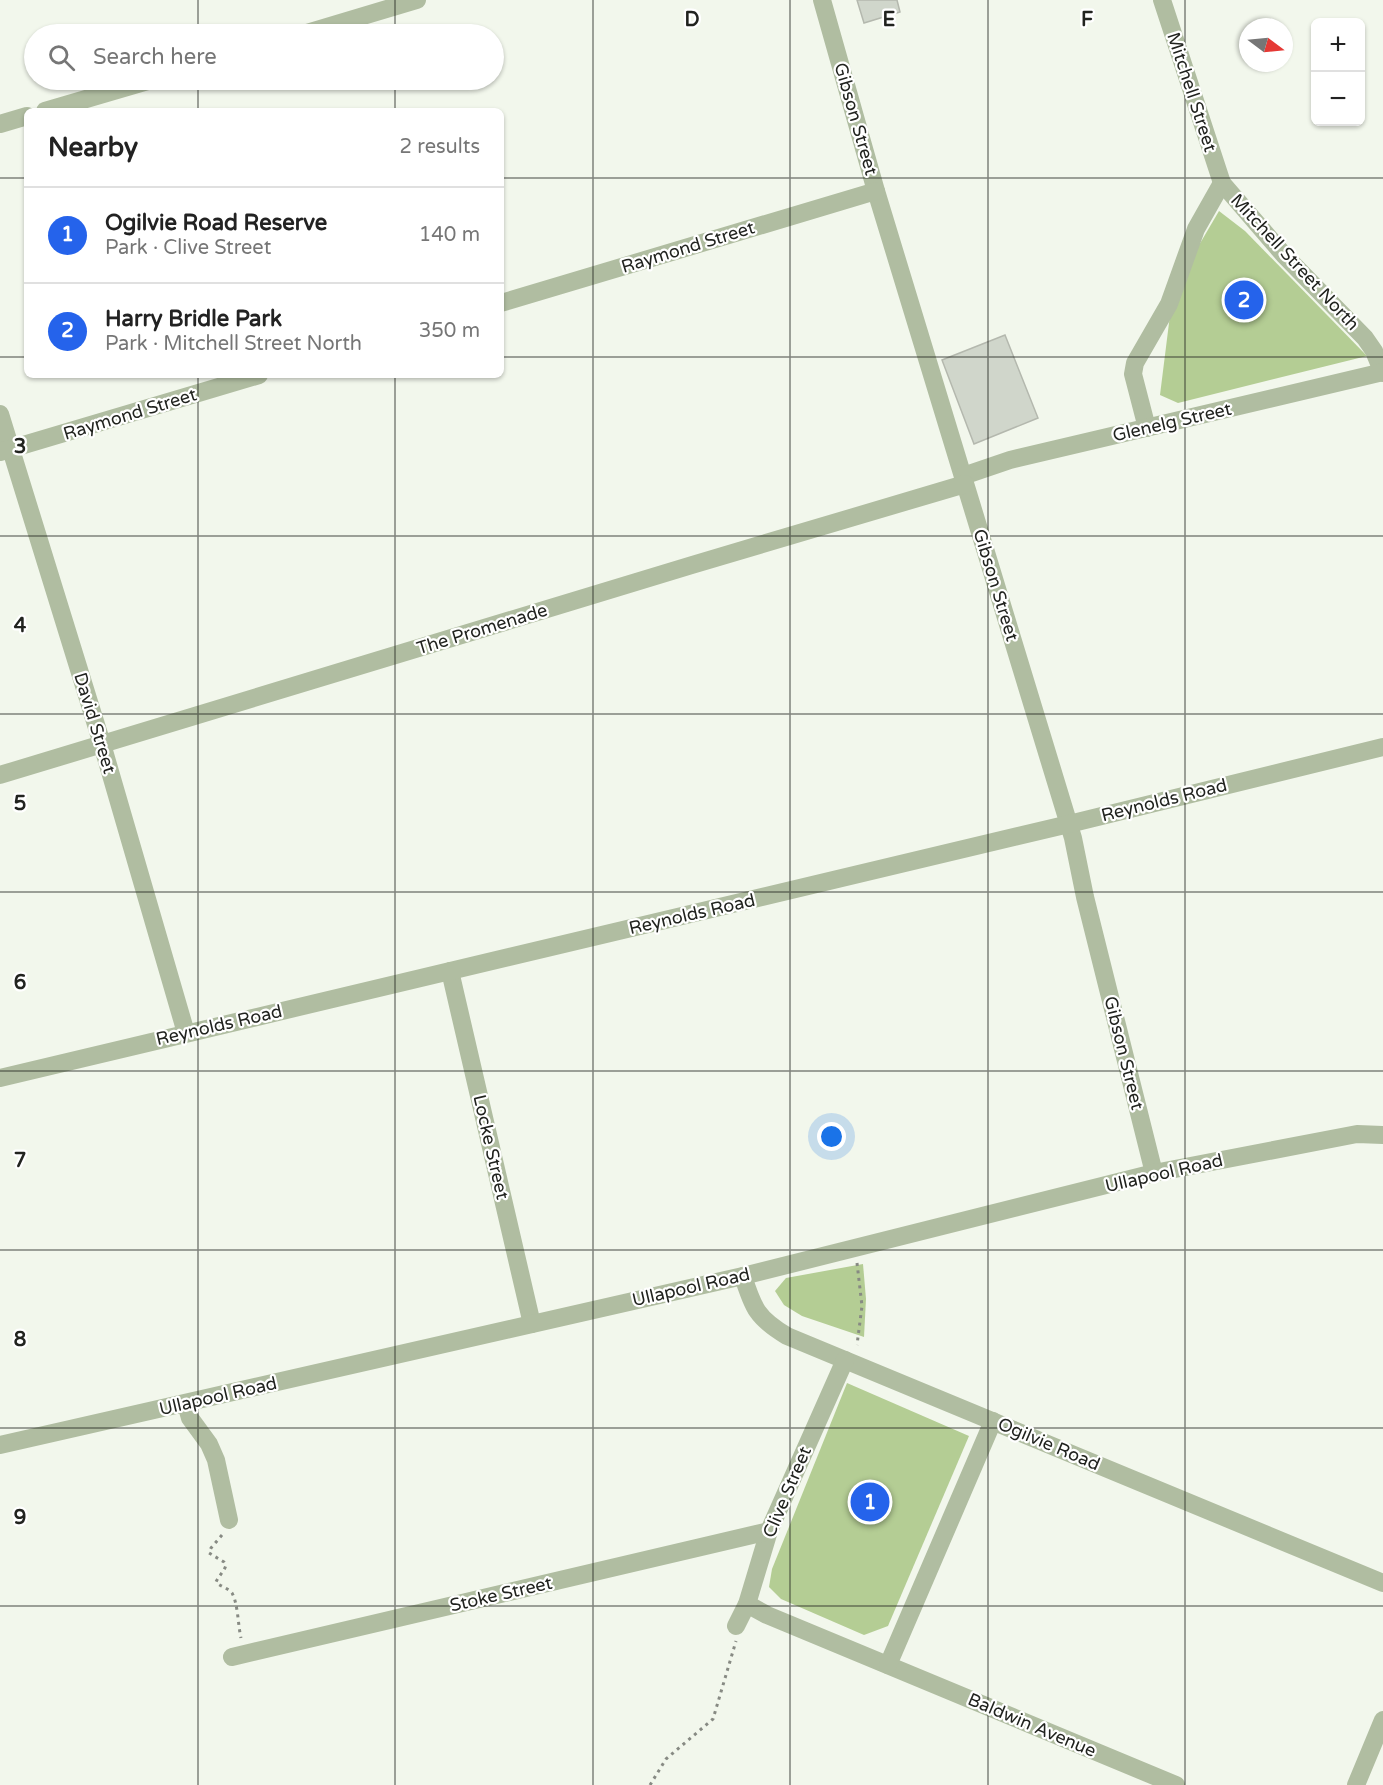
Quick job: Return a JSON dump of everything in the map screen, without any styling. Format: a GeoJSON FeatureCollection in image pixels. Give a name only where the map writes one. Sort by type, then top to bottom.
{"type":"FeatureCollection","features":[{"type":"Feature","properties":{"kind":"street"},"geometry":{"type":"LineString","coordinates":[[337,24],[417,0]]}},
{"type":"Feature","properties":{"kind":"street","name":"Gibson Street"},"geometry":{"type":"LineString","coordinates":[[822,0],[876,191],[1073,838],[1084,897],[1154,1173]]}},
{"type":"Feature","properties":{"kind":"street","name":"Mitchell Street"},"geometry":{"type":"LineString","coordinates":[[1162,0],[1222,183]]}},
{"type":"Feature","properties":{"kind":"street"},"geometry":{"type":"LineString","coordinates":[[55,108],[117,90]]}},
{"type":"Feature","properties":{"kind":"street"},"geometry":{"type":"LineString","coordinates":[[0,124],[24,117]]}},
{"type":"Feature","properties":{"kind":"street"},"geometry":{"type":"LineString","coordinates":[[1147,428],[1133,374],[1135,363],[1169,304],[1196,229],[1222,183]]}},
{"type":"Feature","properties":{"kind":"street","name":"Mitchell Street North"},"geometry":{"type":"LineString","coordinates":[[1222,183],[1284,255],[1365,338],[1374,351],[1383,373]]}},
{"type":"Feature","properties":{"kind":"street","name":"Raymond Street"},"geometry":{"type":"LineString","coordinates":[[504,302],[876,191]]}},
{"type":"Feature","properties":{"kind":"street","name":"Glenelg Street"},"geometry":{"type":"LineString","coordinates":[[964,480],[1010,460],[1383,373]]}},
{"type":"Feature","properties":{"kind":"street","name":"Raymond Street"},"geometry":{"type":"LineString","coordinates":[[5,451],[249,378]]}},
{"type":"Feature","properties":{"kind":"street","name":"David Street"},"geometry":{"type":"LineString","coordinates":[[0,414],[5,451],[102,744],[186,1033]]}},
{"type":"Feature","properties":{"kind":"street","name":"The Promenade"},"geometry":{"type":"LineString","coordinates":[[0,775],[964,480]]}},
{"type":"Feature","properties":{"kind":"street","name":"Reynolds Road"},"geometry":{"type":"LineString","coordinates":[[0,1078],[1383,747]]}},
{"type":"Feature","properties":{"kind":"street","name":"Locke Street"},"geometry":{"type":"LineString","coordinates":[[450,971],[532,1324]]}},
{"type":"Feature","properties":{"kind":"street","name":"Ullapool Road"},"geometry":{"type":"LineString","coordinates":[[0,1445],[742,1276],[1154,1173],[1357,1134],[1383,1135]]}},
{"type":"Feature","properties":{"kind":"street","name":"Ogilvie Road"},"geometry":{"type":"LineString","coordinates":[[742,1276],[754,1309],[773,1327],[787,1336],[1383,1583]]}},
{"type":"Feature","properties":{"kind":"street","name":"Clive Street"},"geometry":{"type":"LineString","coordinates":[[736,1626],[747,1604],[769,1532],[845,1360]]}},
{"type":"Feature","properties":{"kind":"street"},"geometry":{"type":"LineString","coordinates":[[186,1404],[190,1418],[209,1444],[216,1460],[229,1520]]}},
{"type":"Feature","properties":{"kind":"street"},"geometry":{"type":"LineString","coordinates":[[888,1665],[993,1421]]}},
{"type":"Feature","properties":{"kind":"street","name":"Stoke Street"},"geometry":{"type":"LineString","coordinates":[[232,1657],[769,1532]]}},
{"type":"Feature","properties":{"kind":"street","name":"Baldwin Avenue"},"geometry":{"type":"LineString","coordinates":[[747,1604],[1176,1785]]}},
{"type":"Feature","properties":{"kind":"street"},"geometry":{"type":"LineString","coordinates":[[1356,1785],[1383,1720]]}},
{"type":"Feature","properties":{"kind":"path"},"geometry":{"type":"LineString","coordinates":[[855,1248],[862,1306],[857,1345]]}},
{"type":"Feature","properties":{"kind":"path"},"geometry":{"type":"LineString","coordinates":[[650,1785],[666,1759],[713,1719],[740,1630],[736,1626]]}},
{"type":"Feature","properties":{"kind":"green space"},"geometry":{"type":"Polygon","coordinates":[[[1219,211],[1245,231],[1367,356],[1178,403],[1160,395],[1170,315],[1192,257],[1219,211]]]}},
{"type":"Feature","properties":{"kind":"green space"},"geometry":{"type":"Polygon","coordinates":[[[863,1264],[866,1299],[864,1337],[802,1316],[784,1305],[775,1291],[786,1278],[863,1264]]]}},
{"type":"Feature","properties":{"kind":"green space"},"geometry":{"type":"Polygon","coordinates":[[[847,1383],[969,1436],[888,1626],[864,1635],[781,1599],[769,1587],[772,1569],[847,1383]]]}},
{"type":"Feature","properties":{"kind":"building"},"geometry":{"type":"Polygon","coordinates":[[[857,0],[897,0],[900,12],[864,23],[857,0]]]}},
{"type":"Feature","properties":{"kind":"building"},"geometry":{"type":"Polygon","coordinates":[[[1005,335],[1038,418],[974,444],[942,360],[1005,335]]]}},
{"type":"Feature","properties":{"kind":"place","name":"Harry Bridle Park"},"geometry":{"type":"Point","coordinates":[1244,300]}},
{"type":"Feature","properties":{"kind":"place","name":"Ogilvie Road Reserve"},"geometry":{"type":"Point","coordinates":[870,1502]}}]}
